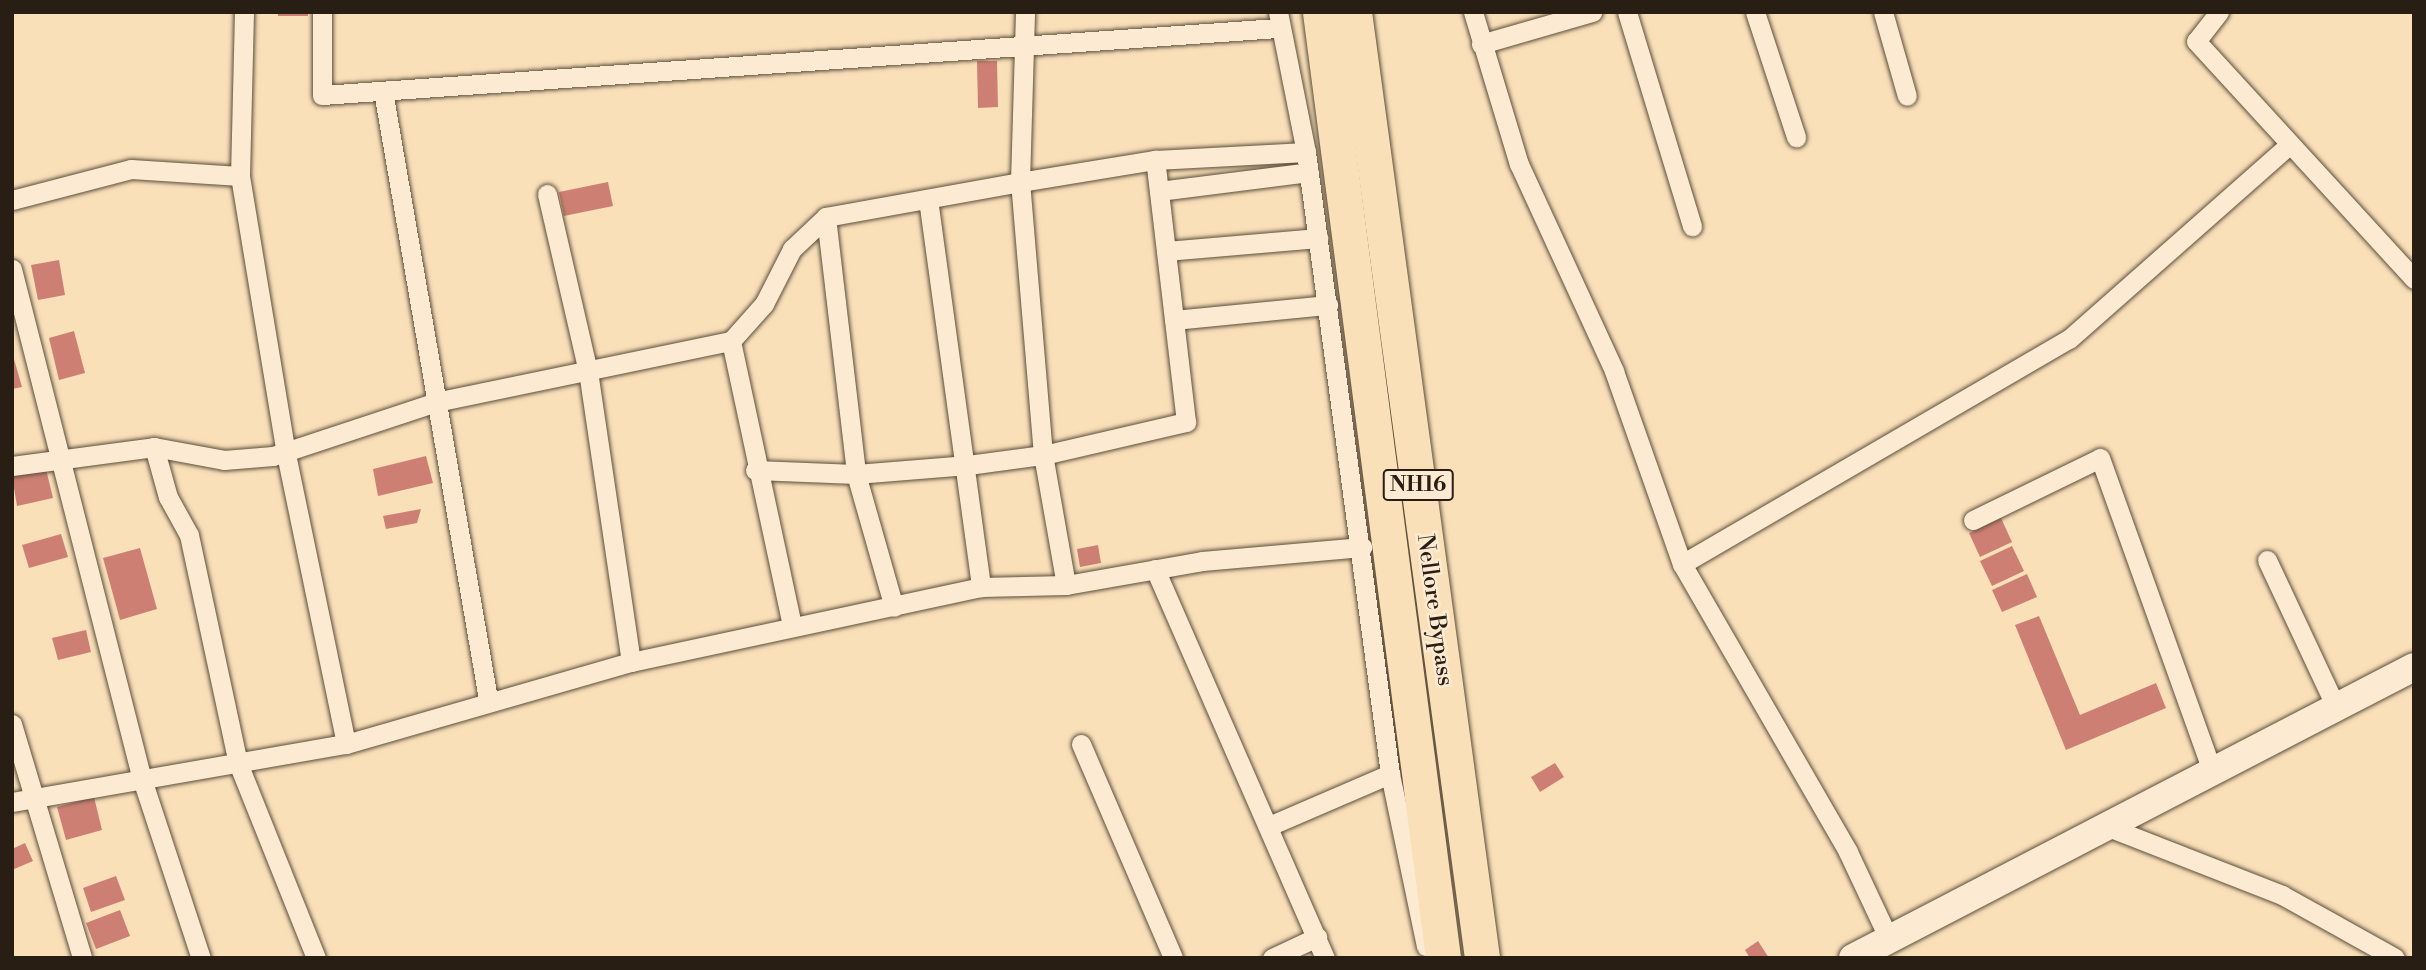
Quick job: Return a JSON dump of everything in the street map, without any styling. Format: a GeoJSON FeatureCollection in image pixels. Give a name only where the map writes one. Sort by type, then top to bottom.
{"type":"FeatureCollection","features":[{"type":"Feature","properties":{"kind":"highway","name":"Nellore Bypass"},"geometry":{"type":"LineString","coordinates":[[1320,12],[1443,958]]}},
{"type":"Feature","properties":{"kind":"highway","name":"Nellore Bypass"},"geometry":{"type":"LineString","coordinates":[[1354,12],[1482,958]]}},
{"type":"Feature","properties":{"kind":"street"},"geometry":{"type":"LineString","coordinates":[[244,12],[240,176],[286,454],[346,744]]}},
{"type":"Feature","properties":{"kind":"street"},"geometry":{"type":"LineString","coordinates":[[322,12],[322,95],[1026,44],[1278,20],[1309,172],[1362,547],[1390,774],[1428,958]]}},
{"type":"Feature","properties":{"kind":"street"},"geometry":{"type":"LineString","coordinates":[[1025,12],[1020,182],[1043,455],[1066,585]]}},
{"type":"Feature","properties":{"kind":"street"},"geometry":{"type":"LineString","coordinates":[[1473,12],[1519,164],[1558,237],[1614,371],[1682,564],[1848,852],[1889,939]]}},
{"type":"Feature","properties":{"kind":"street"},"geometry":{"type":"LineString","coordinates":[[1481,44],[1592,12]]}},
{"type":"Feature","properties":{"kind":"street"},"geometry":{"type":"LineString","coordinates":[[1626,12],[1692,226]]}},
{"type":"Feature","properties":{"kind":"street"},"geometry":{"type":"LineString","coordinates":[[1755,12],[1796,137]]}},
{"type":"Feature","properties":{"kind":"street"},"geometry":{"type":"LineString","coordinates":[[1883,12],[1907,96]]}},
{"type":"Feature","properties":{"kind":"street"},"geometry":{"type":"LineString","coordinates":[[2219,12],[2196,41],[2414,279]]}},
{"type":"Feature","properties":{"kind":"street"},"geometry":{"type":"LineString","coordinates":[[383,91],[488,699]]}},
{"type":"Feature","properties":{"kind":"street"},"geometry":{"type":"LineString","coordinates":[[1682,564],[2069,339],[2289,145]]}},
{"type":"Feature","properties":{"kind":"street"},"geometry":{"type":"LineString","coordinates":[[12,466],[57,455],[155,447],[224,460],[286,454],[436,402],[731,341],[764,304],[792,249],[826,217],[1156,160],[1306,152]]}},
{"type":"Feature","properties":{"kind":"street"},"geometry":{"type":"LineString","coordinates":[[755,470],[856,474],[968,465],[1043,455],[1186,422],[1156,160]]}},
{"type":"Feature","properties":{"kind":"street"},"geometry":{"type":"LineString","coordinates":[[12,200],[131,169],[240,176]]}},
{"type":"Feature","properties":{"kind":"street"},"geometry":{"type":"LineString","coordinates":[[1159,191],[1309,172]]}},
{"type":"Feature","properties":{"kind":"street"},"geometry":{"type":"LineString","coordinates":[[547,194],[588,371],[631,662]]}},
{"type":"Feature","properties":{"kind":"street"},"geometry":{"type":"LineString","coordinates":[[928,199],[968,465],[981,587]]}},
{"type":"Feature","properties":{"kind":"street"},"geometry":{"type":"LineString","coordinates":[[826,217],[856,474],[894,607]]}},
{"type":"Feature","properties":{"kind":"street"},"geometry":{"type":"LineString","coordinates":[[1166,251],[1318,238]]}},
{"type":"Feature","properties":{"kind":"street"},"geometry":{"type":"LineString","coordinates":[[12,269],[22,326],[141,776],[201,958]]}},
{"type":"Feature","properties":{"kind":"street"},"geometry":{"type":"LineString","coordinates":[[1174,320],[1328,305]]}},
{"type":"Feature","properties":{"kind":"street"},"geometry":{"type":"LineString","coordinates":[[731,341],[755,470],[792,626]]}},
{"type":"Feature","properties":{"kind":"street"},"geometry":{"type":"LineString","coordinates":[[155,447],[168,497],[189,535],[238,763],[316,958]]}},
{"type":"Feature","properties":{"kind":"street"},"geometry":{"type":"LineString","coordinates":[[1973,520],[2100,458],[2212,771]]}},
{"type":"Feature","properties":{"kind":"street"},"geometry":{"type":"LineString","coordinates":[[12,802],[33,800],[141,776],[238,763],[346,744],[488,699],[631,662],[981,587],[1066,585],[1155,569],[1362,547]]}},
{"type":"Feature","properties":{"kind":"street"},"geometry":{"type":"LineString","coordinates":[[2267,560],[2336,707]]}},
{"type":"Feature","properties":{"kind":"street"},"geometry":{"type":"LineString","coordinates":[[1155,569],[1325,958]]}},
{"type":"Feature","properties":{"kind":"street"},"geometry":{"type":"LineString","coordinates":[[1853,958],[2414,667]]}},
{"type":"Feature","properties":{"kind":"street"},"geometry":{"type":"LineString","coordinates":[[12,724],[82,958]]}},
{"type":"Feature","properties":{"kind":"street"},"geometry":{"type":"LineString","coordinates":[[1081,744],[1173,958]]}},
{"type":"Feature","properties":{"kind":"street"},"geometry":{"type":"LineString","coordinates":[[1269,826],[1390,774]]}},
{"type":"Feature","properties":{"kind":"street"},"geometry":{"type":"LineString","coordinates":[[2106,827],[2282,895],[2395,958]]}},
{"type":"Feature","properties":{"kind":"street"},"geometry":{"type":"LineString","coordinates":[[1272,958],[1317,937]]}},
{"type":"Feature","properties":{"kind":"building"},"geometry":{"type":"Polygon","coordinates":[[[278,12],[308,12],[308,16],[278,16],[278,12]]]}},
{"type":"Feature","properties":{"kind":"building"},"geometry":{"type":"Polygon","coordinates":[[[977,61],[997,61],[998,107],[978,108],[977,61]]]}},
{"type":"Feature","properties":{"kind":"building"},"geometry":{"type":"Polygon","coordinates":[[[608,182],[613,206],[564,216],[559,192],[608,182]]]}},
{"type":"Feature","properties":{"kind":"building"},"geometry":{"type":"Polygon","coordinates":[[[59,260],[65,295],[38,300],[31,265],[59,260]]]}},
{"type":"Feature","properties":{"kind":"building"},"geometry":{"type":"Polygon","coordinates":[[[74,331],[85,373],[59,380],[49,338],[74,331]]]}},
{"type":"Feature","properties":{"kind":"building"},"geometry":{"type":"Polygon","coordinates":[[[12,352],[22,387],[12,389],[12,352]]]}},
{"type":"Feature","properties":{"kind":"building"},"geometry":{"type":"Polygon","coordinates":[[[426,456],[433,483],[378,496],[373,469],[426,456]]]}},
{"type":"Feature","properties":{"kind":"building"},"geometry":{"type":"Polygon","coordinates":[[[46,469],[53,498],[17,506],[12,476],[46,469]]]}},
{"type":"Feature","properties":{"kind":"building"},"geometry":{"type":"Polygon","coordinates":[[[421,509],[417,523],[386,529],[383,516],[421,509]]]}},
{"type":"Feature","properties":{"kind":"building"},"geometry":{"type":"Polygon","coordinates":[[[2001,518],[2012,542],[1980,557],[1969,533],[2001,518]]]}},
{"type":"Feature","properties":{"kind":"building"},"geometry":{"type":"Polygon","coordinates":[[[61,534],[68,557],[29,568],[22,545],[61,534]]]}},
{"type":"Feature","properties":{"kind":"building"},"geometry":{"type":"Polygon","coordinates":[[[1098,545],[1101,563],[1080,567],[1077,549],[1098,545]]]}},
{"type":"Feature","properties":{"kind":"building"},"geometry":{"type":"Polygon","coordinates":[[[2012,546],[2024,571],[1992,586],[1980,561],[2012,546]]]}},
{"type":"Feature","properties":{"kind":"building"},"geometry":{"type":"Polygon","coordinates":[[[140,548],[157,609],[120,620],[103,558],[140,548]]]}},
{"type":"Feature","properties":{"kind":"building"},"geometry":{"type":"Polygon","coordinates":[[[2027,574],[2037,597],[2002,612],[1992,590],[2027,574]]]}},
{"type":"Feature","properties":{"kind":"building"},"geometry":{"type":"Polygon","coordinates":[[[2039,616],[2080,715],[2156,683],[2166,708],[2066,750],[2015,625],[2039,616]]]}},
{"type":"Feature","properties":{"kind":"building"},"geometry":{"type":"Polygon","coordinates":[[[86,630],[91,652],[58,660],[52,638],[86,630]]]}},
{"type":"Feature","properties":{"kind":"building"},"geometry":{"type":"Polygon","coordinates":[[[1555,763],[1564,777],[1540,792],[1531,777],[1555,763]]]}},
{"type":"Feature","properties":{"kind":"building"},"geometry":{"type":"Polygon","coordinates":[[[94,797],[102,830],[66,840],[57,807],[94,797]]]}},
{"type":"Feature","properties":{"kind":"building"},"geometry":{"type":"Polygon","coordinates":[[[25,843],[33,861],[12,870],[12,849],[25,843]]]}},
{"type":"Feature","properties":{"kind":"building"},"geometry":{"type":"Polygon","coordinates":[[[116,876],[125,900],[91,912],[83,888],[116,876]]]}},
{"type":"Feature","properties":{"kind":"building"},"geometry":{"type":"Polygon","coordinates":[[[120,910],[130,936],[96,949],[86,923],[120,910]]]}},
{"type":"Feature","properties":{"kind":"building"},"geometry":{"type":"Polygon","coordinates":[[[1758,941],[1769,958],[1750,958],[1745,950],[1758,941]]]}}]}
